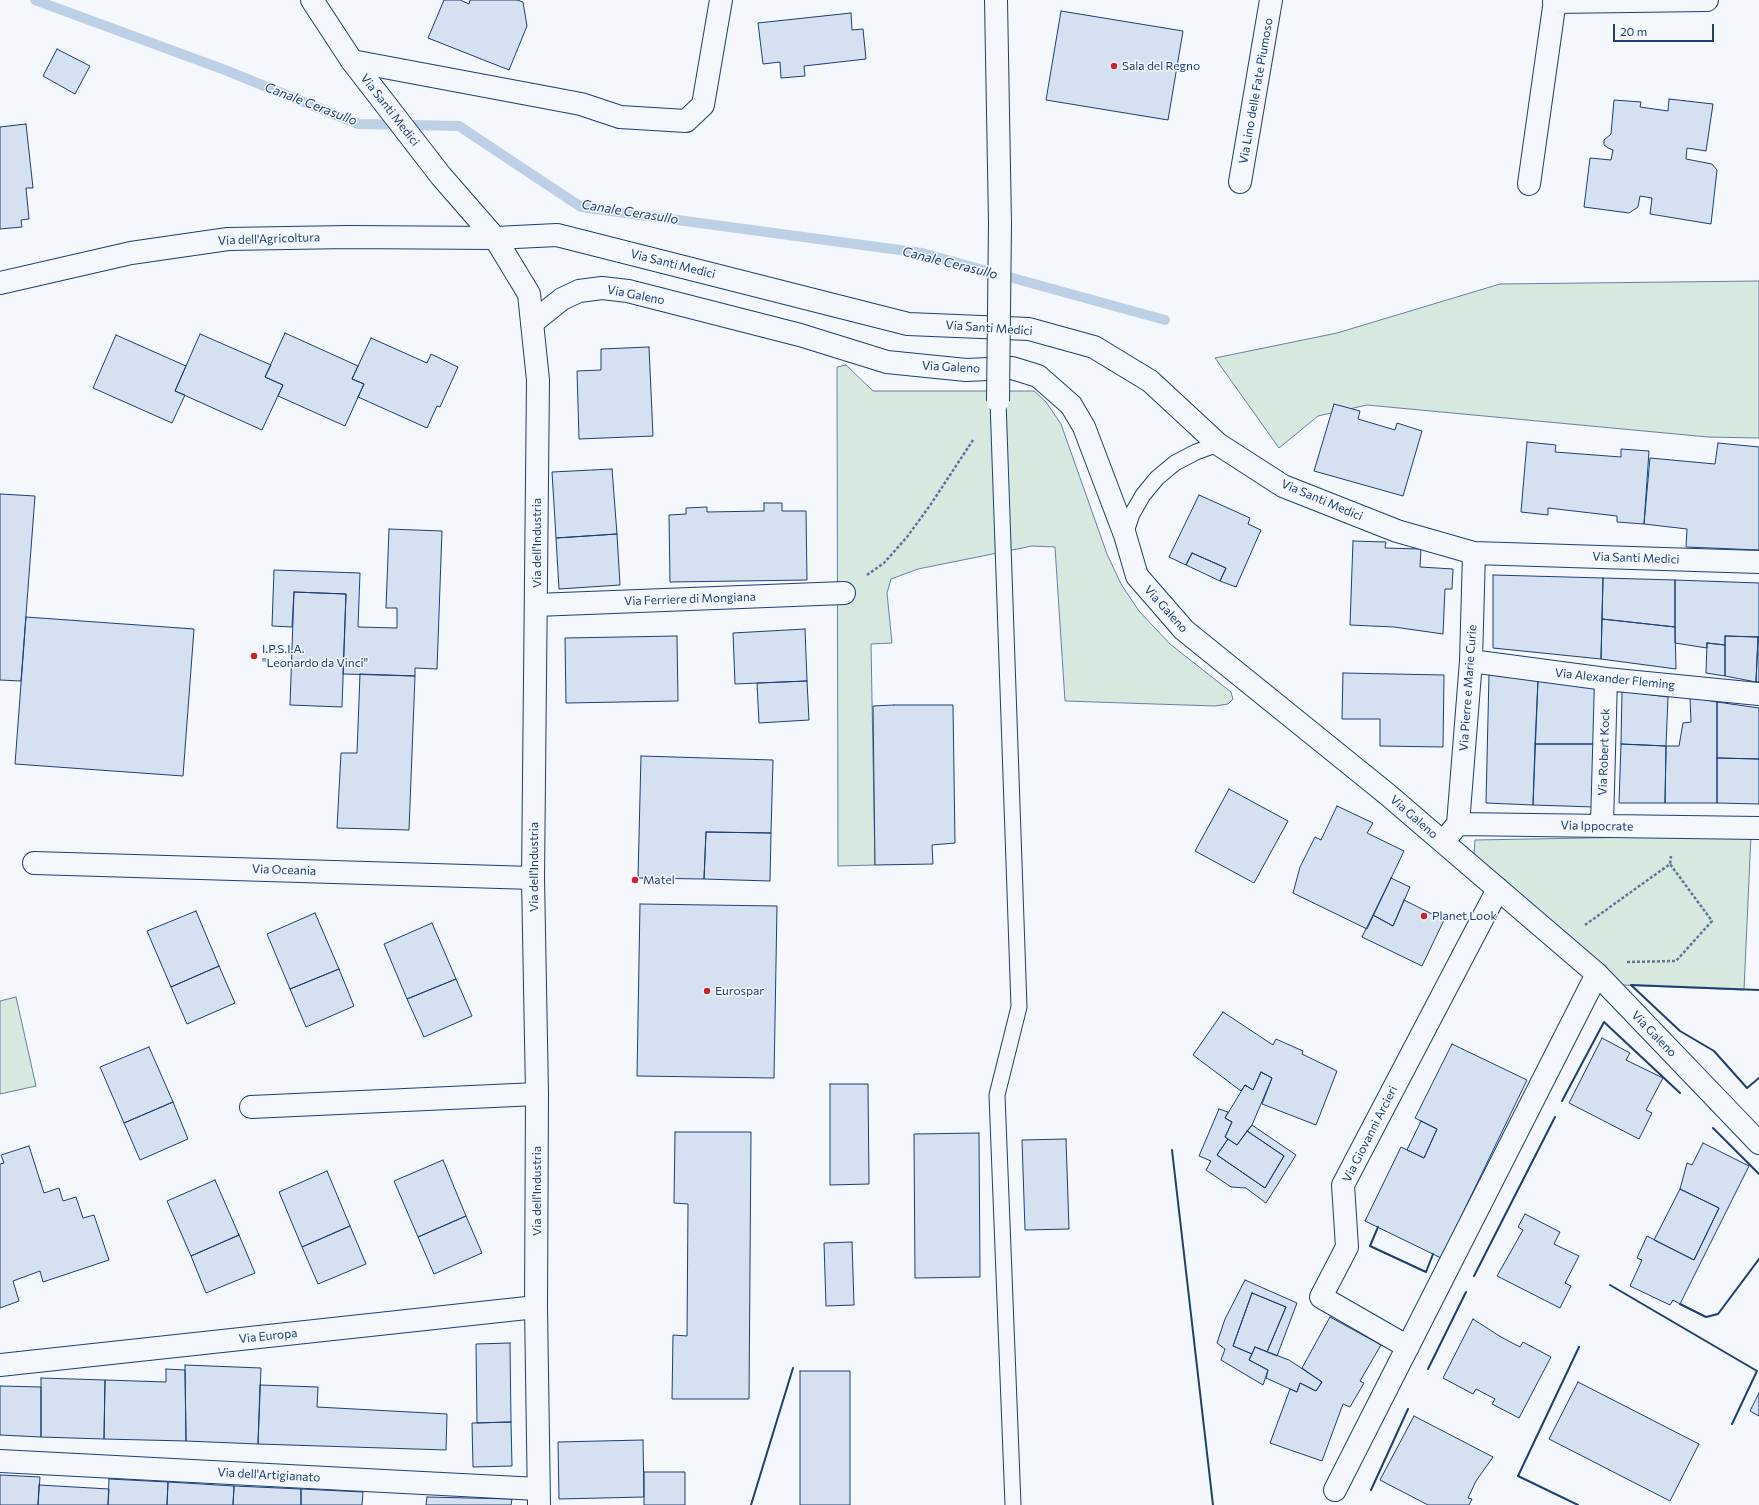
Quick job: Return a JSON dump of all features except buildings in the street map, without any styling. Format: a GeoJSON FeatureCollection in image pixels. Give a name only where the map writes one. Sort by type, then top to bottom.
{"type":"FeatureCollection","features":[{"type":"Feature","properties":{"kind":"street","name":"Via Santi Medici"},"geometry":{"type":"LineString","coordinates":[[312,0],[352,61],[441,176],[495,238],[557,235],[908,324],[1029,328],[1094,347],[1150,381],[1218,444],[1282,486],[1397,531],[1474,553],[1759,562]]}},
{"type":"Feature","properties":{"kind":"street"},"geometry":{"type":"LineString","coordinates":[[352,61],[581,104],[620,117],[686,121],[704,105],[721,0]]}},
{"type":"Feature","properties":{"kind":"street"},"geometry":{"type":"LineString","coordinates":[[996,0],[1000,223],[998,400]]}},
{"type":"Feature","properties":{"kind":"street","name":"Via Lino delle Fate Piumoso"},"geometry":{"type":"LineString","coordinates":[[1240,182],[1271,0]]}},
{"type":"Feature","properties":{"kind":"street"},"geometry":{"type":"LineString","coordinates":[[1529,184],[1554,1],[1707,0]]}},
{"type":"Feature","properties":{"kind":"street","name":"Via dell'Agricoltura"},"geometry":{"type":"LineString","coordinates":[[0,283],[131,253],[228,239],[347,237],[495,238]]}},
{"type":"Feature","properties":{"kind":"street","name":"Via dell'Industria"},"geometry":{"type":"LineString","coordinates":[[495,238],[529,294],[538,380],[533,878],[537,1094],[536,1307],[539,1497]]}},
{"type":"Feature","properties":{"kind":"street","name":"Via Galeno"},"geometry":{"type":"LineString","coordinates":[[532,323],[562,299],[579,291],[602,288],[628,291],[800,335],[888,362],[966,370],[1012,368],[1038,376],[1071,405],[1084,426],[1125,535],[1137,576],[1184,630],[1387,794],[1597,974],[1759,1143]]}},
{"type":"Feature","properties":{"kind":"street","name":"Via Pierre e Marie Curie"},"geometry":{"type":"LineString","coordinates":[[1458,824],[1472,661],[1474,553]]}},
{"type":"Feature","properties":{"kind":"street","name":"Via Ferriere di Mongiana"},"geometry":{"type":"LineString","coordinates":[[536,605],[844,592]]}},
{"type":"Feature","properties":{"kind":"street","name":"Via Alexander Fleming"},"geometry":{"type":"LineString","coordinates":[[1472,661],[1606,679],[1759,694]]}},
{"type":"Feature","properties":{"kind":"street","name":"Via Robert Kock"},"geometry":{"type":"LineString","coordinates":[[1602,825],[1606,679]]}},
{"type":"Feature","properties":{"kind":"street"},"geometry":{"type":"LineString","coordinates":[[1443,842],[1458,824]]}},
{"type":"Feature","properties":{"kind":"street","name":"Via Ippocrate"},"geometry":{"type":"LineString","coordinates":[[1458,824],[1759,828]]}},
{"type":"Feature","properties":{"kind":"street","name":"Via Oceania"},"geometry":{"type":"LineString","coordinates":[[34,863],[533,878]]}},
{"type":"Feature","properties":{"kind":"street","name":"Via Giovanni Arcieri"},"geometry":{"type":"LineString","coordinates":[[1408,1346],[1321,1297],[1347,1247],[1343,1185],[1498,890]]}},
{"type":"Feature","properties":{"kind":"street"},"geometry":{"type":"LineString","coordinates":[[1335,1490],[1597,974]]}},
{"type":"Feature","properties":{"kind":"street"},"geometry":{"type":"LineString","coordinates":[[251,1107],[537,1094]]}},
{"type":"Feature","properties":{"kind":"street","name":"Via Europa"},"geometry":{"type":"LineString","coordinates":[[0,1365],[536,1307]]}},
{"type":"Feature","properties":{"kind":"street","name":"Via dell'Artigianato"},"geometry":{"type":"LineString","coordinates":[[0,1461],[539,1497]]}},
{"type":"Feature","properties":{"kind":"lane"},"geometry":{"type":"LineString","coordinates":[[998,400],[1019,1007],[997,1095],[1013,1505]]}},
{"type":"Feature","properties":{"kind":"lane"},"geometry":{"type":"LineString","coordinates":[[1125,535],[1132,514],[1143,495],[1157,478],[1182,459],[1218,444]]}},
{"type":"Feature","properties":{"kind":"path"},"geometry":{"type":"LineString","coordinates":[[844,592],[884,563],[907,537],[931,504],[973,439]]}},
{"type":"Feature","properties":{"kind":"path"},"geometry":{"type":"LineString","coordinates":[[1625,962],[1676,961],[1712,921],[1670,864],[1671,828]]}},
{"type":"Feature","properties":{"kind":"path"},"geometry":{"type":"LineString","coordinates":[[1562,944],[1568,937],[1670,864]]}},
{"type":"Feature","properties":{"kind":"path"},"geometry":{"type":"LineString","coordinates":[[1585,925],[1590,930]]}},
{"type":"Feature","properties":{"kind":"shaded area"},"geometry":{"type":"Polygon","coordinates":[[[1759,281],[1759,438],[1708,437],[1367,405],[1318,416],[1279,448],[1215,358],[1337,333],[1500,284],[1759,281]]]}},
{"type":"Feature","properties":{"kind":"shaded area"},"geometry":{"type":"Polygon","coordinates":[[[846,365],[873,391],[1034,391],[1046,402],[1061,424],[1107,554],[1121,584],[1139,611],[1170,644],[1231,692],[1233,699],[1228,704],[1215,706],[1065,701],[1055,547],[1032,546],[918,569],[891,579],[887,593],[892,643],[871,644],[875,865],[838,866],[837,367],[846,365]]]}},
{"type":"Feature","properties":{"kind":"shaded area"},"geometry":{"type":"Polygon","coordinates":[[[1751,835],[1744,990],[1622,985],[1474,854],[1475,840],[1751,835]]]}},
{"type":"Feature","properties":{"kind":"shaded area"},"geometry":{"type":"Polygon","coordinates":[[[16,997],[36,1086],[0,1094],[0,1001],[16,997]]]}},
{"type":"Feature","properties":{"kind":"waterway","name":"Canale Cerasullo"},"geometry":{"type":"LineString","coordinates":[[35,0],[225,70],[358,124],[459,126],[581,207],[922,253],[1165,320]]}},
{"type":"Feature","properties":{"kind":"wall"},"geometry":{"type":"LineString","coordinates":[[1759,990],[1631,985],[1680,1031],[1714,1051],[1747,1088],[1759,1078]]}},
{"type":"Feature","properties":{"kind":"wall"},"geometry":{"type":"LineString","coordinates":[[1562,1101],[1604,1022],[1680,1093]]}},
{"type":"Feature","properties":{"kind":"wall"},"geometry":{"type":"LineString","coordinates":[[1474,1276],[1555,1117]]}},
{"type":"Feature","properties":{"kind":"wall"},"geometry":{"type":"LineString","coordinates":[[1713,1128],[1759,1174]]}},
{"type":"Feature","properties":{"kind":"wall"},"geometry":{"type":"LineString","coordinates":[[1172,1150],[1213,1505]]}},
{"type":"Feature","properties":{"kind":"wall"},"geometry":{"type":"LineString","coordinates":[[1378,1227],[1370,1246],[1426,1272],[1433,1254]]}},
{"type":"Feature","properties":{"kind":"wall"},"geometry":{"type":"LineString","coordinates":[[1680,1304],[1706,1317],[1718,1314],[1759,1259]]}},
{"type":"Feature","properties":{"kind":"wall"},"geometry":{"type":"LineString","coordinates":[[1610,1285],[1757,1371],[1732,1424]]}},
{"type":"Feature","properties":{"kind":"wall"},"geometry":{"type":"LineString","coordinates":[[1428,1369],[1466,1292]]}},
{"type":"Feature","properties":{"kind":"wall"},"geometry":{"type":"LineString","coordinates":[[1578,1505],[1518,1476],[1579,1347]]}},
{"type":"Feature","properties":{"kind":"wall"},"geometry":{"type":"LineString","coordinates":[[751,1505],[793,1368]]}},
{"type":"Feature","properties":{"kind":"wall"},"geometry":{"type":"LineString","coordinates":[[1371,1490],[1408,1409]]}},
{"type":"Feature","properties":{"kind":"place","name":"Sala del Regno"},"geometry":{"type":"Point","coordinates":[1114,66]}},
{"type":"Feature","properties":{"kind":"place","name":"I.P.S.I.A. \"Leonardo da Vinci\""},"geometry":{"type":"Point","coordinates":[254,656]}},
{"type":"Feature","properties":{"kind":"place","name":"Matel"},"geometry":{"type":"Point","coordinates":[635,880]}},
{"type":"Feature","properties":{"kind":"place","name":"Planet Look"},"geometry":{"type":"Point","coordinates":[1424,916]}},
{"type":"Feature","properties":{"kind":"place","name":"Eurospar"},"geometry":{"type":"Point","coordinates":[707,991]}}]}
